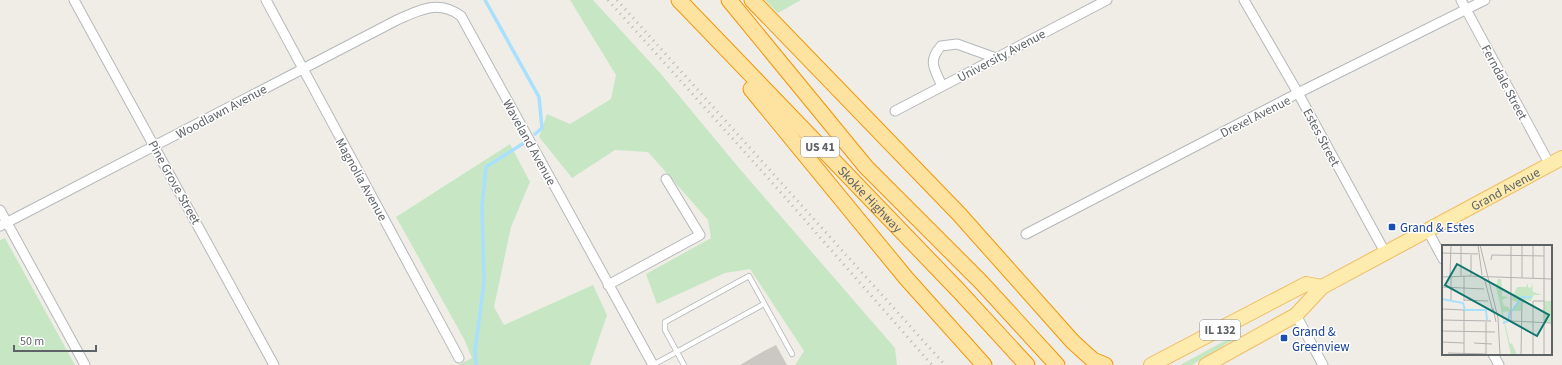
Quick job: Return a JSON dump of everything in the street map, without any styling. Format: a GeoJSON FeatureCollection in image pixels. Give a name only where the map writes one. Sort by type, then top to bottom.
{"type":"FeatureCollection","features":[{"type":"Feature","properties":{"kind":"highway","name":"Skokie Highway"},"geometry":{"type":"LineString","coordinates":[[729,0],[866,167],[981,282],[1057,365]]}},
{"type":"Feature","properties":{"kind":"highway"},"geometry":{"type":"LineString","coordinates":[[752,0],[959,214],[1073,342],[1093,360],[1105,365]]}},
{"type":"Feature","properties":{"kind":"highway","name":"Skokie Highway"},"geometry":{"type":"LineString","coordinates":[[680,1],[959,291],[1027,365]]}},
{"type":"Feature","properties":{"kind":"highway"},"geometry":{"type":"LineString","coordinates":[[680,1],[906,278],[980,361],[991,365]]}},
{"type":"Feature","properties":{"kind":"highway"},"geometry":{"type":"LineString","coordinates":[[1073,342],[1082,365]]}},
{"type":"Feature","properties":{"kind":"main road","name":"Grand Avenue"},"geometry":{"type":"LineString","coordinates":[[1206,365],[1296,315],[1322,287],[1559,161]]}},
{"type":"Feature","properties":{"kind":"main road","name":"IL 132"},"geometry":{"type":"LineString","coordinates":[[1151,365],[1306,284],[1322,287]]}},
{"type":"Feature","properties":{"kind":"street","name":"Pine Grove Street"},"geometry":{"type":"LineString","coordinates":[[74,0],[274,365]]}},
{"type":"Feature","properties":{"kind":"street","name":"Magnolia Avenue"},"geometry":{"type":"LineString","coordinates":[[266,0],[459,358]]}},
{"type":"Feature","properties":{"kind":"street","name":"University Avenue"},"geometry":{"type":"LineString","coordinates":[[895,111],[1107,0]]}},
{"type":"Feature","properties":{"kind":"street","name":"Estes Street"},"geometry":{"type":"LineString","coordinates":[[1244,0],[1298,93],[1386,254]]}},
{"type":"Feature","properties":{"kind":"street","name":"Ferndale Street"},"geometry":{"type":"LineString","coordinates":[[1461,0],[1559,161]]}},
{"type":"Feature","properties":{"kind":"street","name":"Drexel Avenue"},"geometry":{"type":"LineString","coordinates":[[1026,234],[1298,93],[1486,0]]}},
{"type":"Feature","properties":{"kind":"street","name":"Woodlawn Avenue"},"geometry":{"type":"LineString","coordinates":[[3,224],[397,20],[426,6],[435,4],[445,5]]}},
{"type":"Feature","properties":{"kind":"street","name":"Waveland Avenue"},"geometry":{"type":"LineString","coordinates":[[445,5],[461,16],[652,364]]}},
{"type":"Feature","properties":{"kind":"street"},"geometry":{"type":"LineString","coordinates":[[942,86],[933,64],[934,54],[941,46],[957,44],[996,58]]}},
{"type":"Feature","properties":{"kind":"street"},"geometry":{"type":"LineString","coordinates":[[608,285],[700,234],[666,179]]}},
{"type":"Feature","properties":{"kind":"street"},"geometry":{"type":"LineString","coordinates":[[0,210],[3,224],[85,365]]}},
{"type":"Feature","properties":{"kind":"street"},"geometry":{"type":"LineString","coordinates":[[1428,231],[1442,257]]}},
{"type":"Feature","properties":{"kind":"street"},"geometry":{"type":"LineString","coordinates":[[1296,315],[1323,365]]}},
{"type":"Feature","properties":{"kind":"street"},"geometry":{"type":"LineString","coordinates":[[1494,355],[1499,365]]}},
{"type":"Feature","properties":{"kind":"lane"},"geometry":{"type":"LineString","coordinates":[[684,365],[665,330],[665,322],[748,276],[792,354]]}},
{"type":"Feature","properties":{"kind":"lane"},"geometry":{"type":"LineString","coordinates":[[652,364],[764,304]]}},
{"type":"Feature","properties":{"kind":"green space"},"geometry":{"type":"Polygon","coordinates":[[[570,0],[593,0],[661,74],[739,168],[895,348],[897,365],[795,365],[804,351],[750,269],[725,273],[657,304],[646,274],[711,238],[708,220],[648,152],[615,150],[572,178],[539,137],[547,114],[570,124],[611,99],[616,75],[570,0]]]}},
{"type":"Feature","properties":{"kind":"green space"},"geometry":{"type":"Polygon","coordinates":[[[765,0],[801,0],[778,13],[765,0]]]}},
{"type":"Feature","properties":{"kind":"green space"},"geometry":{"type":"Polygon","coordinates":[[[510,144],[530,182],[511,227],[494,307],[504,325],[593,285],[607,315],[590,365],[458,365],[472,358],[464,339],[396,217],[510,144]]]}},
{"type":"Feature","properties":{"kind":"green space"},"geometry":{"type":"Polygon","coordinates":[[[5,238],[75,365],[0,365],[0,240],[5,238]]]}},
{"type":"Feature","properties":{"kind":"green space"},"geometry":{"type":"Polygon","coordinates":[[[1239,333],[1241,335],[1192,365],[1180,365],[1239,333]]]}},
{"type":"Feature","properties":{"kind":"building"},"geometry":{"type":"Polygon","coordinates":[[[776,345],[787,365],[740,365],[764,351],[776,345]]]}},
{"type":"Feature","properties":{"kind":"waterway"},"geometry":{"type":"LineString","coordinates":[[485,0],[539,97],[542,128],[535,134]]}},
{"type":"Feature","properties":{"kind":"waterway"},"geometry":{"type":"LineString","coordinates":[[476,365],[475,351],[484,282],[482,206],[486,167],[527,141]]}},
{"type":"Feature","properties":{"kind":"railway"},"geometry":{"type":"LineString","coordinates":[[608,0],[768,178],[932,365]]}},
{"type":"Feature","properties":{"kind":"railway"},"geometry":{"type":"LineString","coordinates":[[617,0],[945,365]]}},
{"type":"Feature","properties":{"kind":"place","name":"Grand & Estes"},"geometry":{"type":"Point","coordinates":[1392,227]}},
{"type":"Feature","properties":{"kind":"place","name":"Grand & Greenview"},"geometry":{"type":"Point","coordinates":[1284,338]}}]}
